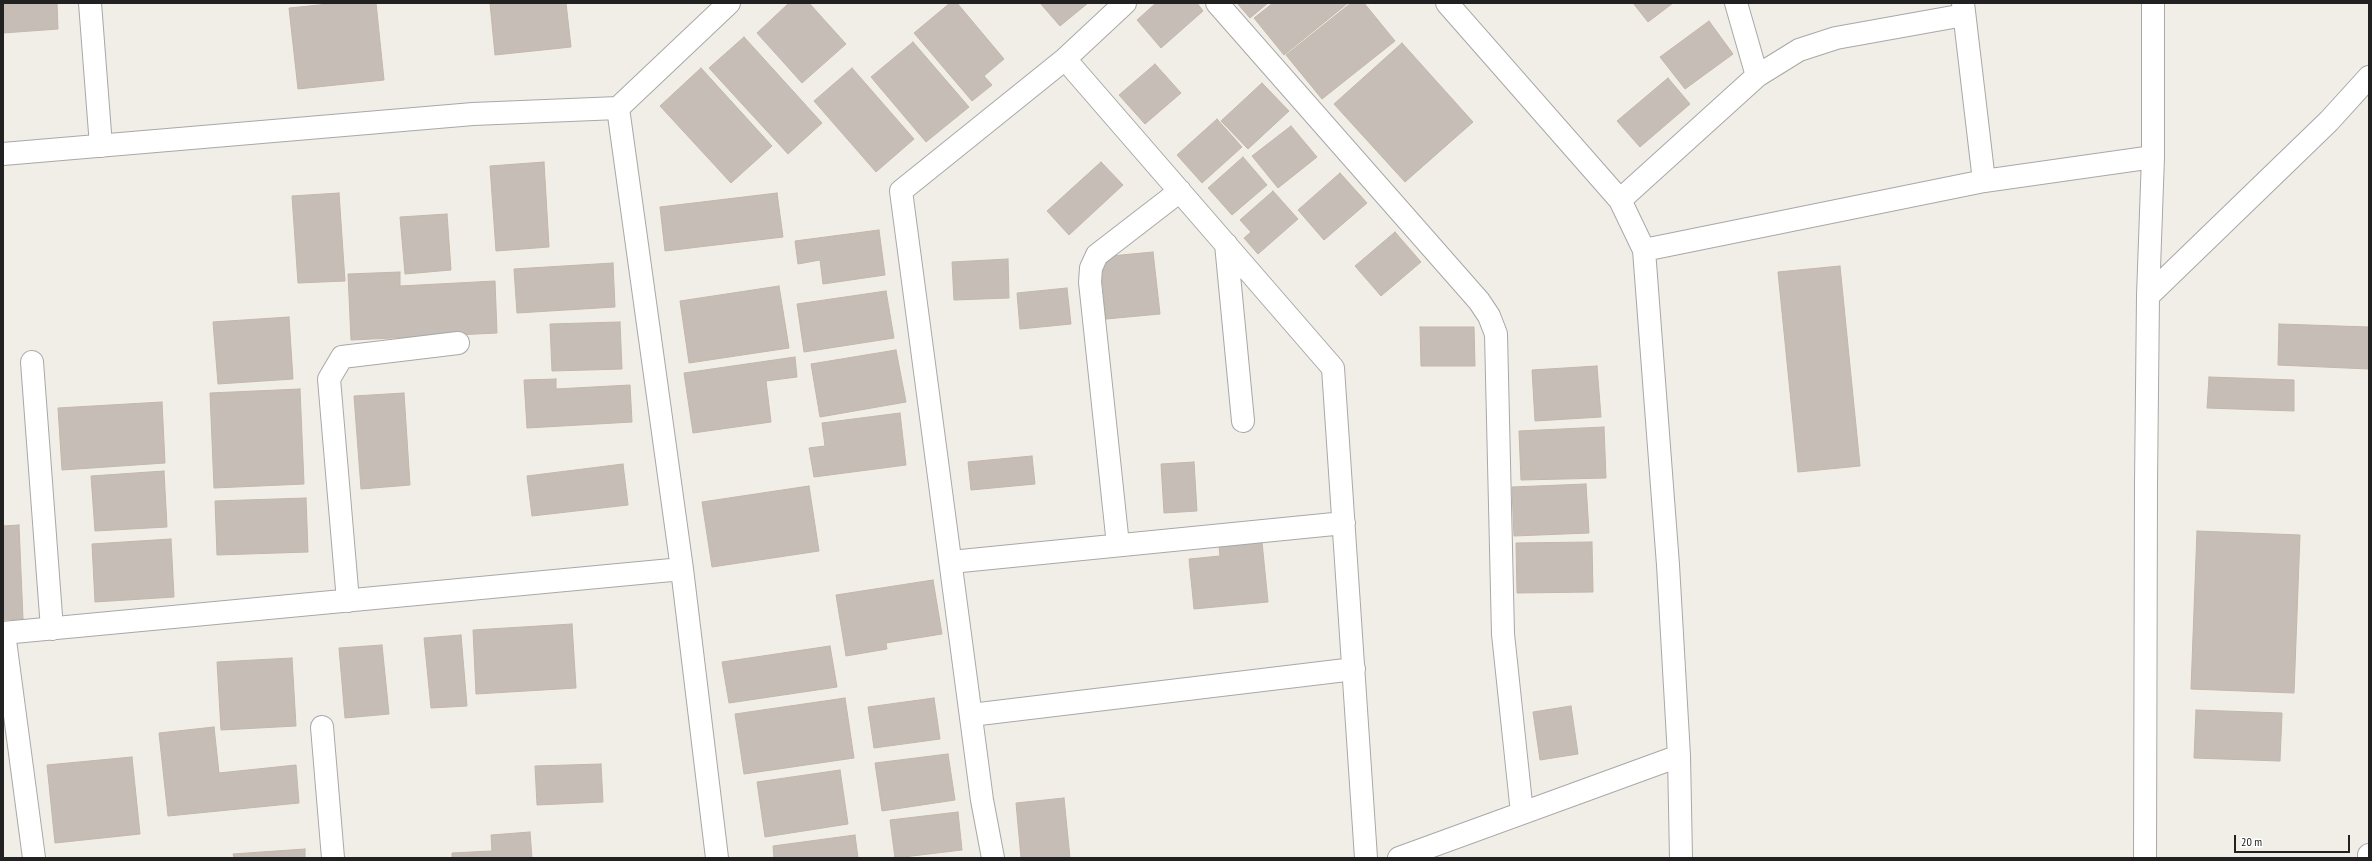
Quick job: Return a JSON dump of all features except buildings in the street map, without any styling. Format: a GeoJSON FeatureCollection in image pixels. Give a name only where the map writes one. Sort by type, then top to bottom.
{"type":"FeatureCollection","features":[{"type":"Feature","properties":{"kind":"street"},"geometry":{"type":"LineString","coordinates":[[90,3],[101,146]]}},
{"type":"Feature","properties":{"kind":"street"},"geometry":{"type":"LineString","coordinates":[[3,154],[473,114],[618,108],[729,3]]}},
{"type":"Feature","properties":{"kind":"street"},"geometry":{"type":"LineString","coordinates":[[993,858],[971,715],[901,191],[1066,59],[1125,3]]}},
{"type":"Feature","properties":{"kind":"street"},"geometry":{"type":"LineString","coordinates":[[1217,3],[1479,301],[1489,316],[1496,334],[1503,634],[1522,813]]}},
{"type":"Feature","properties":{"kind":"street"},"geometry":{"type":"LineString","coordinates":[[1447,3],[1620,200],[1644,250],[1668,565],[1679,756],[1681,858]]}},
{"type":"Feature","properties":{"kind":"street"},"geometry":{"type":"LineString","coordinates":[[1736,3],[1758,76]]}},
{"type":"Feature","properties":{"kind":"street"},"geometry":{"type":"LineString","coordinates":[[2145,858],[2148,296],[2153,157],[2153,3]]}},
{"type":"Feature","properties":{"kind":"street"},"geometry":{"type":"LineString","coordinates":[[1620,200],[1758,76],[1799,50],[1836,38],[1964,9],[1984,181]]}},
{"type":"Feature","properties":{"kind":"street"},"geometry":{"type":"LineString","coordinates":[[1066,59],[1334,368],[1366,858]]}},
{"type":"Feature","properties":{"kind":"street"},"geometry":{"type":"LineString","coordinates":[[2148,296],[2329,121],[2369,77]]}},
{"type":"Feature","properties":{"kind":"street"},"geometry":{"type":"LineString","coordinates":[[618,108],[682,569],[716,858]]}},
{"type":"Feature","properties":{"kind":"street"},"geometry":{"type":"LineString","coordinates":[[1644,250],[1984,181],[2153,157]]}},
{"type":"Feature","properties":{"kind":"street"},"geometry":{"type":"LineString","coordinates":[[1118,545],[1090,282],[1091,268],[1097,255],[1180,191]]}},
{"type":"Feature","properties":{"kind":"street"},"geometry":{"type":"LineString","coordinates":[[1226,244],[1243,421]]}},
{"type":"Feature","properties":{"kind":"street"},"geometry":{"type":"LineString","coordinates":[[348,601],[329,379],[342,357],[458,343]]}},
{"type":"Feature","properties":{"kind":"street"},"geometry":{"type":"LineString","coordinates":[[32,362],[52,629]]}},
{"type":"Feature","properties":{"kind":"street"},"geometry":{"type":"LineString","coordinates":[[951,562],[1344,523]]}},
{"type":"Feature","properties":{"kind":"street"},"geometry":{"type":"LineString","coordinates":[[34,858],[4,633],[682,569]]}},
{"type":"Feature","properties":{"kind":"street"},"geometry":{"type":"LineString","coordinates":[[971,715],[1354,669]]}},
{"type":"Feature","properties":{"kind":"street"},"geometry":{"type":"LineString","coordinates":[[322,727],[333,858]]}},
{"type":"Feature","properties":{"kind":"street"},"geometry":{"type":"LineString","coordinates":[[1399,858],[1679,756]]}}]}
